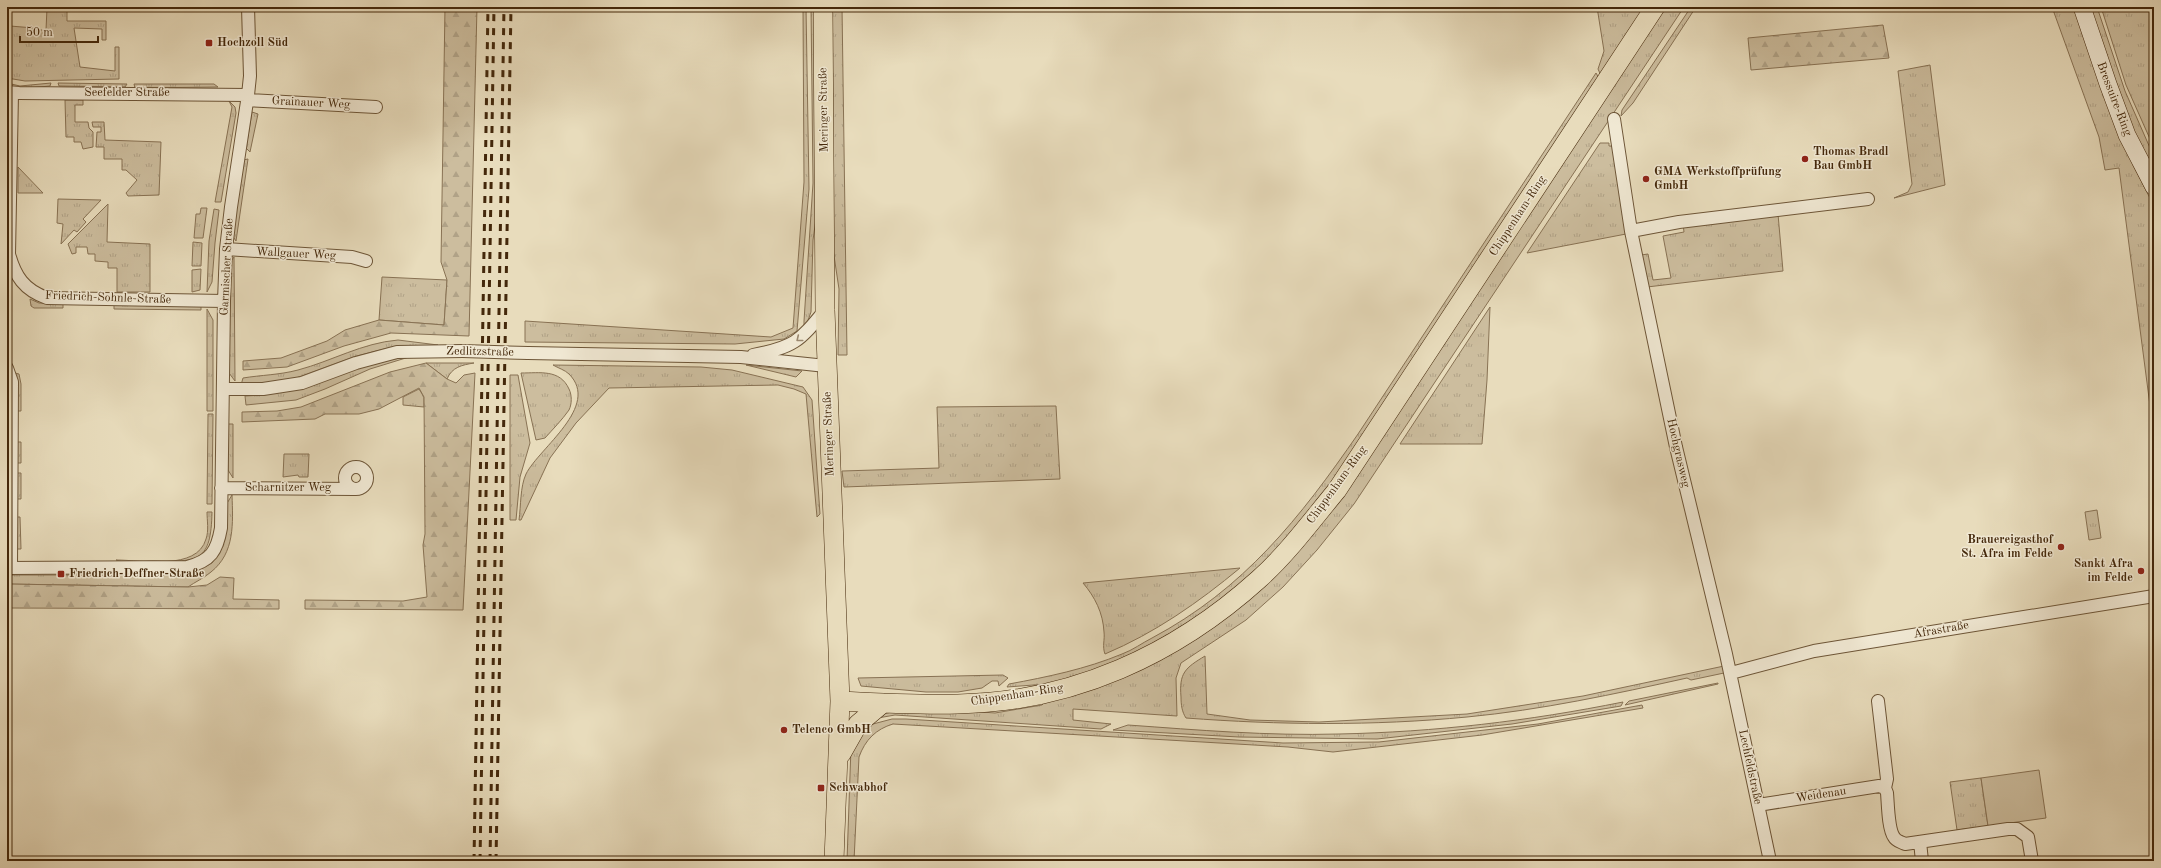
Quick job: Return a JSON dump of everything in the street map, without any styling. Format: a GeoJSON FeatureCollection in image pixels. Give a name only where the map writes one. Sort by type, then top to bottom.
{"type":"FeatureCollection","features":[{"type":"Feature","properties":{"kind":"main road","name":"Meringer Straße"},"geometry":{"type":"LineString","coordinates":[[823,7],[826,366],[840,701],[834,861]]}},
{"type":"Feature","properties":{"kind":"main road","name":"Chippenham-Ring"},"geometry":{"type":"LineString","coordinates":[[840,701],[959,704],[1046,693],[1096,679],[1147,658],[1186,636],[1214,616],[1260,578],[1297,538],[1337,490],[1655,7]]}},
{"type":"Feature","properties":{"kind":"main road","name":"Bressuire-Ring"},"geometry":{"type":"LineString","coordinates":[[2082,7],[2127,135],[2154,187]]}},
{"type":"Feature","properties":{"kind":"main road"},"geometry":{"type":"LineString","coordinates":[[838,759],[858,724],[883,703]]}},
{"type":"Feature","properties":{"kind":"street","name":"Garmischer Straße"},"geometry":{"type":"LineString","coordinates":[[9,568],[187,567],[200,564],[211,556],[219,543],[221,528],[226,249],[250,76],[248,7]]}},
{"type":"Feature","properties":{"kind":"street","name":"Seefelder Straße"},"geometry":{"type":"LineString","coordinates":[[10,92],[248,97]]}},
{"type":"Feature","properties":{"kind":"street","name":"Friedrich-Sohnle-Straße"},"geometry":{"type":"LineString","coordinates":[[10,92],[10,254],[14,270],[25,286],[36,294],[47,298],[224,301]]}},
{"type":"Feature","properties":{"kind":"street","name":"Grainauer Weg"},"geometry":{"type":"LineString","coordinates":[[248,97],[376,107]]}},
{"type":"Feature","properties":{"kind":"street","name":"Hochgrasweg"},"geometry":{"type":"LineString","coordinates":[[1614,119],[1631,231],[1676,447],[1731,673]]}},
{"type":"Feature","properties":{"kind":"street"},"geometry":{"type":"LineString","coordinates":[[1631,231],[1679,222],[1868,199]]}},
{"type":"Feature","properties":{"kind":"street","name":"Wallgauer Weg"},"geometry":{"type":"LineString","coordinates":[[226,249],[352,257],[366,261]]}},
{"type":"Feature","properties":{"kind":"street","name":"Zedlitzstraße"},"geometry":{"type":"LineString","coordinates":[[741,357],[778,350],[797,342],[825,310]]}},
{"type":"Feature","properties":{"kind":"street","name":"Zedlitzstraße"},"geometry":{"type":"LineString","coordinates":[[224,389],[263,389],[302,383],[356,363],[397,352],[463,351],[741,357],[826,366]]}},
{"type":"Feature","properties":{"kind":"street"},"geometry":{"type":"LineString","coordinates":[[7,368],[12,382],[9,568]]}},
{"type":"Feature","properties":{"kind":"street","name":"Scharnitzer Weg"},"geometry":{"type":"LineString","coordinates":[[221,488],[355,489]]}},
{"type":"Feature","properties":{"kind":"street","name":"Afrastraße"},"geometry":{"type":"LineString","coordinates":[[1731,673],[1814,651],[2044,612],[2154,596]]}},
{"type":"Feature","properties":{"kind":"street","name":"Lechfeldstraße"},"geometry":{"type":"LineString","coordinates":[[1731,673],[1770,861]]}},
{"type":"Feature","properties":{"kind":"street"},"geometry":{"type":"LineString","coordinates":[[1878,701],[1887,779],[1885,788],[1894,837],[1905,844],[2017,829],[2028,837],[2032,861]]}},
{"type":"Feature","properties":{"kind":"street","name":"Weidenau"},"geometry":{"type":"LineString","coordinates":[[1758,805],[1871,787],[1885,788]]}},
{"type":"Feature","properties":{"kind":"street"},"geometry":{"type":"LineString","coordinates":[[1920,842],[1922,861]]}},
{"type":"Feature","properties":{"kind":"green space"},"geometry":{"type":"Polygon","coordinates":[[[7,7],[10,26],[34,28],[34,30],[46,30],[47,8],[67,8],[67,21],[106,21],[106,40],[102,40],[102,29],[74,28],[80,67],[115,71],[115,47],[119,47],[119,79],[25,81],[7,78],[7,7]]]}},
{"type":"Feature","properties":{"kind":"green space"},"geometry":{"type":"Polygon","coordinates":[[[445,7],[477,7],[469,336],[391,333],[344,346],[287,367],[243,370],[243,361],[281,358],[327,341],[345,330],[379,320],[444,325],[447,280],[441,262],[445,7]]]}},
{"type":"Feature","properties":{"kind":"green space"},"geometry":{"type":"Polygon","coordinates":[[[803,7],[806,7],[809,189],[797,331],[784,339],[735,344],[525,342],[525,321],[771,337],[793,328],[804,182],[803,7]]]}},
{"type":"Feature","properties":{"kind":"green space"},"geometry":{"type":"Polygon","coordinates":[[[811,7],[817,7],[819,197],[813,240],[811,312],[806,326],[804,325],[804,321],[813,183],[811,7]]]}},
{"type":"Feature","properties":{"kind":"green space"},"geometry":{"type":"Polygon","coordinates":[[[831,7],[842,7],[847,355],[838,355],[839,289],[833,249],[831,7]]]}},
{"type":"Feature","properties":{"kind":"green space"},"geometry":{"type":"Polygon","coordinates":[[[1597,7],[1648,7],[1602,78],[1598,69],[1604,51],[1597,7]]]}},
{"type":"Feature","properties":{"kind":"green space"},"geometry":{"type":"Polygon","coordinates":[[[1665,7],[1684,7],[1354,504],[1317,550],[1283,587],[1246,620],[1181,663],[1176,678],[1177,716],[1073,709],[1073,720],[1111,724],[1101,729],[895,715],[872,719],[878,715],[892,712],[969,711],[995,713],[1042,705],[1049,698],[1090,687],[1273,575],[1591,118],[1665,7]]]}},
{"type":"Feature","properties":{"kind":"green space"},"geometry":{"type":"Polygon","coordinates":[[[1691,7],[1696,7],[1633,103],[1621,116],[1622,110],[1691,7]]]}},
{"type":"Feature","properties":{"kind":"green space"},"geometry":{"type":"Polygon","coordinates":[[[2052,7],[2075,7],[2133,165],[2154,206],[2154,420],[2152,421],[2119,168],[2105,170],[2099,137],[2052,7]]]}},
{"type":"Feature","properties":{"kind":"green space"},"geometry":{"type":"Polygon","coordinates":[[[2089,7],[2097,7],[2125,91],[2154,157],[2154,175],[2129,121],[2089,7]]]}},
{"type":"Feature","properties":{"kind":"green space"},"geometry":{"type":"Polygon","coordinates":[[[2101,7],[2154,7],[2154,148],[2126,85],[2101,7]]]}},
{"type":"Feature","properties":{"kind":"green space"},"geometry":{"type":"Polygon","coordinates":[[[1883,25],[1889,58],[1751,70],[1748,38],[1883,25]]]}},
{"type":"Feature","properties":{"kind":"green space"},"geometry":{"type":"Polygon","coordinates":[[[1930,65],[1945,185],[1894,198],[1908,192],[1912,184],[1898,71],[1930,65]]]}},
{"type":"Feature","properties":{"kind":"green space"},"geometry":{"type":"Polygon","coordinates":[[[1596,73],[1600,80],[1337,477],[1304,520],[1248,580],[1173,635],[1090,673],[1047,684],[1007,687],[1009,684],[1080,668],[1130,651],[1185,619],[1215,597],[1268,549],[1292,523],[1358,434],[1596,73]]]}},
{"type":"Feature","properties":{"kind":"green space"},"geometry":{"type":"Polygon","coordinates":[[[7,83],[20,86],[51,83],[50,86],[19,89],[7,86],[7,83]]]}},
{"type":"Feature","properties":{"kind":"green space"},"geometry":{"type":"Polygon","coordinates":[[[58,83],[127,84],[125,87],[59,86],[58,83]]]}},
{"type":"Feature","properties":{"kind":"green space"},"geometry":{"type":"Polygon","coordinates":[[[134,84],[214,84],[218,87],[135,88],[134,84]]]}},
{"type":"Feature","properties":{"kind":"green space"},"geometry":{"type":"Polygon","coordinates":[[[65,100],[83,100],[83,105],[75,105],[75,122],[88,122],[89,128],[93,132],[93,147],[83,149],[81,142],[74,142],[74,137],[66,137],[65,100]]]}},
{"type":"Feature","properties":{"kind":"green space"},"geometry":{"type":"Polygon","coordinates":[[[229,101],[235,107],[236,113],[221,202],[215,202],[232,107],[229,101]]]}},
{"type":"Feature","properties":{"kind":"green space"},"geometry":{"type":"Polygon","coordinates":[[[252,112],[258,114],[250,152],[246,148],[252,112]]]}},
{"type":"Feature","properties":{"kind":"green space"},"geometry":{"type":"Polygon","coordinates":[[[92,122],[104,122],[105,140],[161,142],[159,195],[128,196],[126,193],[137,180],[126,170],[122,170],[122,159],[104,159],[104,147],[96,147],[97,132],[101,132],[101,127],[93,127],[92,122]]]}},
{"type":"Feature","properties":{"kind":"green space"},"geometry":{"type":"Polygon","coordinates":[[[1600,143],[1609,143],[1609,146],[1615,146],[1626,234],[1527,253],[1600,143]]]}},
{"type":"Feature","properties":{"kind":"green space"},"geometry":{"type":"Polygon","coordinates":[[[248,159],[236,241],[232,235],[243,160],[248,159]]]}},
{"type":"Feature","properties":{"kind":"green space"},"geometry":{"type":"Polygon","coordinates":[[[18,167],[43,193],[18,193],[18,167]]]}},
{"type":"Feature","properties":{"kind":"green space"},"geometry":{"type":"Polygon","coordinates":[[[58,199],[101,200],[83,219],[86,222],[77,232],[74,230],[61,244],[63,224],[57,223],[58,199]]]}},
{"type":"Feature","properties":{"kind":"green space"},"geometry":{"type":"Polygon","coordinates":[[[108,204],[107,242],[150,244],[150,292],[117,292],[117,268],[108,268],[108,262],[95,261],[95,254],[88,254],[87,247],[76,247],[76,253],[72,254],[68,244],[108,204]]]}},
{"type":"Feature","properties":{"kind":"green space"},"geometry":{"type":"Polygon","coordinates":[[[201,208],[207,208],[203,238],[194,238],[196,214],[200,214],[201,208]]]}},
{"type":"Feature","properties":{"kind":"green space"},"geometry":{"type":"Polygon","coordinates":[[[214,209],[219,210],[212,282],[207,292],[209,241],[214,209]]]}},
{"type":"Feature","properties":{"kind":"green space"},"geometry":{"type":"Polygon","coordinates":[[[1778,214],[1783,271],[1647,287],[1641,255],[1648,254],[1653,280],[1671,278],[1663,236],[1684,232],[1683,224],[1778,214]]]}},
{"type":"Feature","properties":{"kind":"green space"},"geometry":{"type":"Polygon","coordinates":[[[193,242],[202,243],[201,266],[192,266],[193,242]]]}},
{"type":"Feature","properties":{"kind":"green space"},"geometry":{"type":"Polygon","coordinates":[[[234,257],[235,381],[229,373],[229,264],[234,257]]]}},
{"type":"Feature","properties":{"kind":"green space"},"geometry":{"type":"Polygon","coordinates":[[[201,269],[200,290],[192,292],[192,270],[201,269]]]}},
{"type":"Feature","properties":{"kind":"green space"},"geometry":{"type":"Polygon","coordinates":[[[382,277],[447,280],[444,325],[379,320],[382,277]]]}},
{"type":"Feature","properties":{"kind":"green space"},"geometry":{"type":"Polygon","coordinates":[[[30,299],[39,303],[63,304],[63,308],[34,308],[31,306],[30,299]]]}},
{"type":"Feature","properties":{"kind":"green space"},"geometry":{"type":"Polygon","coordinates":[[[114,304],[201,305],[201,310],[114,309],[114,304]]]}},
{"type":"Feature","properties":{"kind":"green space"},"geometry":{"type":"Polygon","coordinates":[[[1490,307],[1487,380],[1482,444],[1400,444],[1490,307]]]}},
{"type":"Feature","properties":{"kind":"green space"},"geometry":{"type":"Polygon","coordinates":[[[207,309],[213,320],[213,411],[207,411],[207,309]]]}},
{"type":"Feature","properties":{"kind":"green space"},"geometry":{"type":"Polygon","coordinates":[[[398,340],[438,345],[388,348],[353,357],[296,378],[268,383],[241,385],[243,378],[298,370],[360,348],[398,340]]]}},
{"type":"Feature","properties":{"kind":"green space"},"geometry":{"type":"Polygon","coordinates":[[[409,357],[370,369],[296,400],[246,405],[245,396],[264,395],[305,388],[353,369],[386,360],[409,357]]]}},
{"type":"Feature","properties":{"kind":"green space"},"geometry":{"type":"Polygon","coordinates":[[[426,363],[474,363],[455,369],[447,379],[426,363]]]}},
{"type":"Feature","properties":{"kind":"green space"},"geometry":{"type":"Polygon","coordinates":[[[426,363],[447,379],[456,383],[464,375],[475,373],[463,610],[305,609],[305,600],[403,601],[427,597],[423,545],[425,534],[424,397],[419,388],[379,409],[359,414],[325,414],[315,419],[242,422],[242,412],[277,411],[301,407],[390,372],[426,363]]]}},
{"type":"Feature","properties":{"kind":"green space"},"geometry":{"type":"Polygon","coordinates":[[[553,365],[701,367],[732,370],[803,387],[812,400],[820,514],[817,517],[806,394],[778,385],[609,388],[576,423],[550,458],[521,520],[519,520],[522,491],[526,474],[564,426],[573,413],[578,399],[577,386],[569,374],[553,365]]]}},
{"type":"Feature","properties":{"kind":"green space"},"geometry":{"type":"Polygon","coordinates":[[[746,365],[802,371],[796,377],[746,365]]]}},
{"type":"Feature","properties":{"kind":"green space"},"geometry":{"type":"Polygon","coordinates":[[[15,373],[19,374],[21,384],[21,411],[17,411],[15,373]]]}},
{"type":"Feature","properties":{"kind":"green space"},"geometry":{"type":"Polygon","coordinates":[[[521,373],[542,373],[555,375],[565,383],[570,391],[571,402],[569,410],[545,438],[536,440],[521,373]]]}},
{"type":"Feature","properties":{"kind":"green space"},"geometry":{"type":"Polygon","coordinates":[[[510,375],[518,375],[530,443],[520,477],[516,520],[510,520],[510,375]]]}},
{"type":"Feature","properties":{"kind":"green space"},"geometry":{"type":"Polygon","coordinates":[[[419,389],[424,397],[424,407],[403,405],[403,397],[419,389]]]}},
{"type":"Feature","properties":{"kind":"green space"},"geometry":{"type":"Polygon","coordinates":[[[1056,406],[1060,479],[844,487],[842,471],[939,468],[937,407],[1056,406]]]}},
{"type":"Feature","properties":{"kind":"green space"},"geometry":{"type":"Polygon","coordinates":[[[208,414],[213,414],[212,504],[207,504],[208,414]]]}},
{"type":"Feature","properties":{"kind":"green space"},"geometry":{"type":"Polygon","coordinates":[[[228,424],[233,424],[233,478],[228,470],[228,424]]]}},
{"type":"Feature","properties":{"kind":"green space"},"geometry":{"type":"Polygon","coordinates":[[[17,442],[21,442],[21,463],[17,463],[17,442]]]}},
{"type":"Feature","properties":{"kind":"green space"},"geometry":{"type":"Polygon","coordinates":[[[284,454],[309,454],[308,477],[299,477],[298,475],[283,477],[284,454]]]}},
{"type":"Feature","properties":{"kind":"green space"},"geometry":{"type":"Polygon","coordinates":[[[17,473],[21,473],[21,499],[17,499],[17,473]]]}},
{"type":"Feature","properties":{"kind":"green space"},"geometry":{"type":"Polygon","coordinates":[[[232,495],[233,516],[231,537],[225,556],[211,572],[188,587],[7,584],[7,575],[170,575],[198,571],[212,563],[223,545],[226,530],[226,505],[232,495]]]}},
{"type":"Feature","properties":{"kind":"green space"},"geometry":{"type":"Polygon","coordinates":[[[2097,510],[2101,538],[2089,540],[2085,512],[2097,510]]]}},
{"type":"Feature","properties":{"kind":"green space"},"geometry":{"type":"Polygon","coordinates":[[[207,512],[212,512],[209,541],[205,550],[199,556],[192,559],[170,561],[180,560],[192,556],[201,549],[207,536],[207,512]]]}},
{"type":"Feature","properties":{"kind":"green space"},"geometry":{"type":"Polygon","coordinates":[[[16,517],[20,517],[21,549],[17,549],[16,517]]]}},
{"type":"Feature","properties":{"kind":"green space"},"geometry":{"type":"Polygon","coordinates":[[[116,560],[127,560],[144,561],[125,562],[116,560]]]}},
{"type":"Feature","properties":{"kind":"green space"},"geometry":{"type":"Polygon","coordinates":[[[144,561],[153,561],[170,561],[154,562],[144,561]]]}},
{"type":"Feature","properties":{"kind":"green space"},"geometry":{"type":"Polygon","coordinates":[[[1240,568],[1209,593],[1159,627],[1105,654],[1102,618],[1095,600],[1083,583],[1240,568]]]}},
{"type":"Feature","properties":{"kind":"green space"},"geometry":{"type":"Polygon","coordinates":[[[220,577],[234,578],[233,599],[279,600],[279,609],[7,608],[7,584],[188,587],[207,585],[220,577]]]}},
{"type":"Feature","properties":{"kind":"green space"},"geometry":{"type":"Polygon","coordinates":[[[1205,656],[1207,714],[1250,720],[1319,722],[1467,714],[1583,696],[1724,666],[1724,673],[1691,680],[1687,678],[1605,696],[1550,706],[1495,714],[1432,720],[1326,724],[1186,718],[1181,703],[1182,677],[1188,668],[1205,656]]]}},
{"type":"Feature","properties":{"kind":"green space"},"geometry":{"type":"Polygon","coordinates":[[[1003,675],[1008,678],[999,686],[998,681],[992,681],[982,688],[958,692],[926,692],[861,686],[858,678],[1003,675]]]}},
{"type":"Feature","properties":{"kind":"green space"},"geometry":{"type":"Polygon","coordinates":[[[1718,684],[1625,705],[1629,701],[1718,684]]]}},
{"type":"Feature","properties":{"kind":"green space"},"geometry":{"type":"Polygon","coordinates":[[[1623,702],[1621,706],[1512,724],[1377,739],[1239,737],[1113,730],[1128,725],[1259,733],[1375,733],[1446,728],[1517,720],[1623,702]]]}},
{"type":"Feature","properties":{"kind":"green space"},"geometry":{"type":"Polygon","coordinates":[[[1642,705],[1643,708],[1482,735],[1333,752],[1288,747],[893,724],[876,732],[864,745],[861,751],[859,757],[854,861],[847,861],[851,747],[864,730],[873,724],[892,719],[1283,743],[1379,742],[1538,724],[1642,705]]]}},
{"type":"Feature","properties":{"kind":"green space"},"geometry":{"type":"Polygon","coordinates":[[[2039,770],[2046,818],[1988,826],[1981,778],[2039,770]]]}},
{"type":"Feature","properties":{"kind":"green space"},"geometry":{"type":"Polygon","coordinates":[[[1981,778],[1988,826],[1957,830],[1950,782],[1981,778]]]}},
{"type":"Feature","properties":{"kind":"railway"},"geometry":{"type":"LineString","coordinates":[[474,861],[488,7]]}},
{"type":"Feature","properties":{"kind":"railway"},"geometry":{"type":"LineString","coordinates":[[480,861],[494,7]]}},
{"type":"Feature","properties":{"kind":"railway"},"geometry":{"type":"LineString","coordinates":[[490,861],[504,7]]}},
{"type":"Feature","properties":{"kind":"railway"},"geometry":{"type":"LineString","coordinates":[[496,861],[511,7]]}},
{"type":"Feature","properties":{"kind":"place","name":"Hochzoll Süd"},"geometry":{"type":"Point","coordinates":[209,43]}},
{"type":"Feature","properties":{"kind":"place","name":"Thomas Bradl Bau GmbH"},"geometry":{"type":"Point","coordinates":[1805,159]}},
{"type":"Feature","properties":{"kind":"place","name":"GMA Werkstoffprüfung GmbH"},"geometry":{"type":"Point","coordinates":[1646,179]}},
{"type":"Feature","properties":{"kind":"place","name":"Brauereigasthof St. Afra im Felde"},"geometry":{"type":"Point","coordinates":[2061,547]}},
{"type":"Feature","properties":{"kind":"place","name":"Sankt Afra im Felde"},"geometry":{"type":"Point","coordinates":[2141,571]}},
{"type":"Feature","properties":{"kind":"place","name":"Friedrich-Deffner-Straße"},"geometry":{"type":"Point","coordinates":[61,574]}},
{"type":"Feature","properties":{"kind":"place","name":"Telenco GmbH"},"geometry":{"type":"Point","coordinates":[784,730]}},
{"type":"Feature","properties":{"kind":"place","name":"Schwabhof"},"geometry":{"type":"Point","coordinates":[821,788]}}]}
